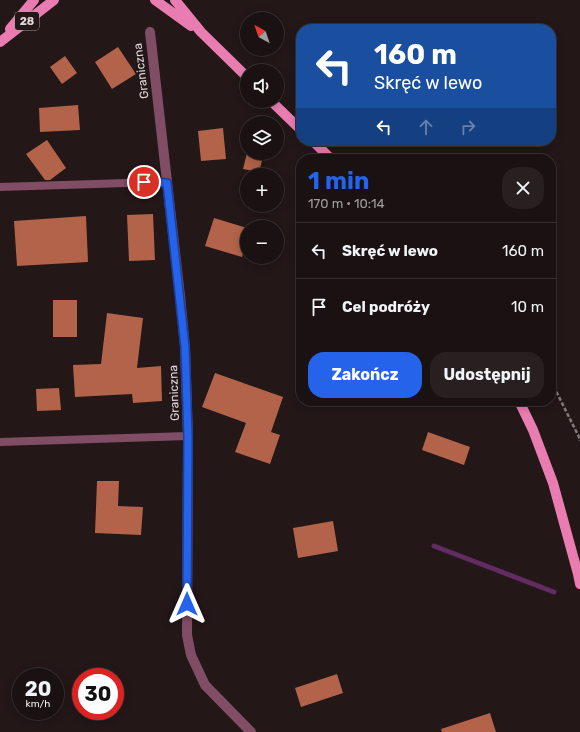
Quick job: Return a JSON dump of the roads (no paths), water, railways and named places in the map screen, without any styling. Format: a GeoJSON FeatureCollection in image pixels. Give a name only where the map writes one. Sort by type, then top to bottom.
{"type":"FeatureCollection","features":[{"type":"Feature","properties":{"kind":"main road","name":"28"},"geometry":{"type":"LineString","coordinates":[[0,41],[34,0]]}},
{"type":"Feature","properties":{"kind":"main road","name":"28"},"geometry":{"type":"LineString","coordinates":[[0,41],[54,0]]}},
{"type":"Feature","properties":{"kind":"main road"},"geometry":{"type":"LineString","coordinates":[[155,0],[201,32]]}},
{"type":"Feature","properties":{"kind":"main road"},"geometry":{"type":"LineString","coordinates":[[175,0],[201,32],[240,70]]}},
{"type":"Feature","properties":{"kind":"main road"},"geometry":{"type":"LineString","coordinates":[[279,108],[296,125]]}},
{"type":"Feature","properties":{"kind":"main road"},"geometry":{"type":"LineString","coordinates":[[318,146],[326,154]]}},
{"type":"Feature","properties":{"kind":"main road"},"geometry":{"type":"LineString","coordinates":[[521,406],[533,430],[553,484],[580,584]]}},
{"type":"Feature","properties":{"kind":"street","name":"Graniczna"},"geometry":{"type":"LineString","coordinates":[[150,32],[185,347],[188,436],[187,635],[191,654],[204,685],[251,732]]}},
{"type":"Feature","properties":{"kind":"lane"},"geometry":{"type":"LineString","coordinates":[[0,187],[158,182],[167,183]]}},
{"type":"Feature","properties":{"kind":"lane"},"geometry":{"type":"LineString","coordinates":[[0,442],[188,436]]}},
{"type":"Feature","properties":{"kind":"waterway"},"geometry":{"type":"LineString","coordinates":[[434,546],[554,592]]}}]}
